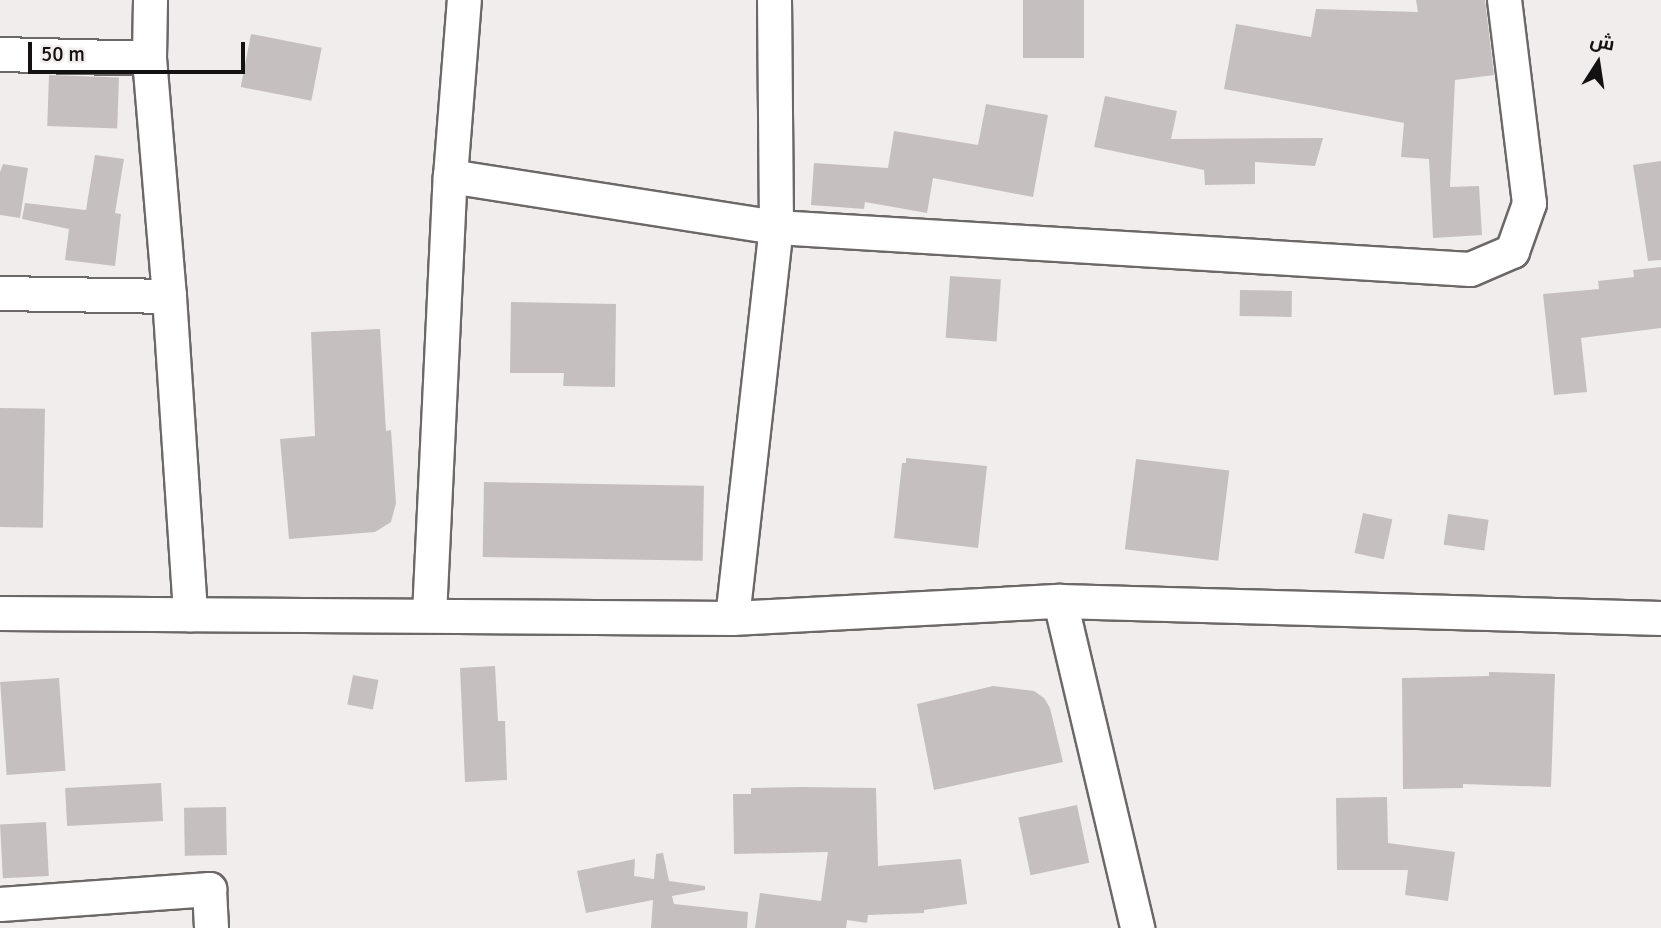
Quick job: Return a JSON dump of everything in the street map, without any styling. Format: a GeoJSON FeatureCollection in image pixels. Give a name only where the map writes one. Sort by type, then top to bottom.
{"type":"FeatureCollection","features":[{"type":"Feature","properties":{"kind":"street"},"geometry":{"type":"LineString","coordinates":[[150,0],[149,58],[169,296],[190,614]]}},
{"type":"Feature","properties":{"kind":"street"},"geometry":{"type":"LineString","coordinates":[[429,615],[450,176],[464,0]]}},
{"type":"Feature","properties":{"kind":"street"},"geometry":{"type":"LineString","coordinates":[[732,618],[776,227],[774,0]]}},
{"type":"Feature","properties":{"kind":"street"},"geometry":{"type":"LineString","coordinates":[[450,176],[776,227],[1470,269],[1512,251],[1529,202],[1504,0]]}},
{"type":"Feature","properties":{"kind":"street"},"geometry":{"type":"LineString","coordinates":[[0,54],[149,58]]}},
{"type":"Feature","properties":{"kind":"street"},"geometry":{"type":"LineString","coordinates":[[0,293],[169,296]]}},
{"type":"Feature","properties":{"kind":"street"},"geometry":{"type":"LineString","coordinates":[[1060,601],[1137,928]]}},
{"type":"Feature","properties":{"kind":"street"},"geometry":{"type":"LineString","coordinates":[[0,613],[732,618],[1060,601],[1661,618]]}},
{"type":"Feature","properties":{"kind":"street"},"geometry":{"type":"LineString","coordinates":[[0,904],[209,889],[211,928]]}},
{"type":"Feature","properties":{"kind":"building"},"geometry":{"type":"Polygon","coordinates":[[[1023,0],[1084,0],[1084,58],[1023,58],[1023,0]]]}},
{"type":"Feature","properties":{"kind":"building"},"geometry":{"type":"Polygon","coordinates":[[[1416,0],[1485,0],[1494,75],[1455,80],[1450,187],[1479,186],[1482,235],[1433,238],[1429,159],[1401,157],[1404,123],[1224,89],[1236,24],[1311,37],[1316,9],[1418,12],[1416,0]]]}},
{"type":"Feature","properties":{"kind":"building"},"geometry":{"type":"Polygon","coordinates":[[[251,34],[322,48],[311,101],[241,87],[251,34]]]}},
{"type":"Feature","properties":{"kind":"building"},"geometry":{"type":"Polygon","coordinates":[[[49,75],[119,77],[117,128],[47,126],[49,75]]]}},
{"type":"Feature","properties":{"kind":"building"},"geometry":{"type":"Polygon","coordinates":[[[1105,96],[1177,111],[1171,139],[1323,138],[1315,166],[1255,162],[1255,184],[1205,185],[1204,170],[1094,147],[1105,96]]]}},
{"type":"Feature","properties":{"kind":"building"},"geometry":{"type":"Polygon","coordinates":[[[986,104],[1048,115],[1033,197],[933,178],[927,213],[865,202],[864,209],[811,205],[814,163],[888,168],[894,131],[978,145],[986,104]]]}},
{"type":"Feature","properties":{"kind":"building"},"geometry":{"type":"Polygon","coordinates":[[[95,155],[124,159],[115,213],[121,214],[115,266],[65,260],[69,229],[22,219],[25,203],[86,210],[95,155]]]}},
{"type":"Feature","properties":{"kind":"building"},"geometry":{"type":"Polygon","coordinates":[[[1661,161],[1661,260],[1648,261],[1633,165],[1661,161]]]}},
{"type":"Feature","properties":{"kind":"building"},"geometry":{"type":"Polygon","coordinates":[[[3,164],[28,168],[20,218],[0,215],[0,172],[3,164]]]}},
{"type":"Feature","properties":{"kind":"building"},"geometry":{"type":"Polygon","coordinates":[[[1661,267],[1661,328],[1581,338],[1587,392],[1554,395],[1543,294],[1599,289],[1598,281],[1634,277],[1633,270],[1661,267]]]}},
{"type":"Feature","properties":{"kind":"building"},"geometry":{"type":"Polygon","coordinates":[[[950,276],[1001,280],[997,341],[946,338],[950,276]]]}},
{"type":"Feature","properties":{"kind":"building"},"geometry":{"type":"Polygon","coordinates":[[[1240,290],[1292,291],[1292,317],[1240,316],[1240,290]]]}},
{"type":"Feature","properties":{"kind":"building"},"geometry":{"type":"Polygon","coordinates":[[[511,302],[616,304],[615,387],[563,386],[564,373],[510,373],[511,302]]]}},
{"type":"Feature","properties":{"kind":"building"},"geometry":{"type":"Polygon","coordinates":[[[380,329],[386,431],[391,430],[396,503],[391,522],[375,532],[289,539],[280,439],[315,436],[311,332],[380,329]]]}},
{"type":"Feature","properties":{"kind":"building"},"geometry":{"type":"Polygon","coordinates":[[[0,408],[45,409],[43,528],[0,527],[0,408]]]}},
{"type":"Feature","properties":{"kind":"building"},"geometry":{"type":"Polygon","coordinates":[[[906,458],[987,466],[978,548],[894,538],[902,463],[906,463],[906,458]]]}},
{"type":"Feature","properties":{"kind":"building"},"geometry":{"type":"Polygon","coordinates":[[[1136,459],[1229,470],[1218,561],[1125,549],[1136,459]]]}},
{"type":"Feature","properties":{"kind":"building"},"geometry":{"type":"Polygon","coordinates":[[[484,482],[704,486],[703,561],[483,557],[484,482]]]}},
{"type":"Feature","properties":{"kind":"building"},"geometry":{"type":"Polygon","coordinates":[[[1363,513],[1392,519],[1384,559],[1354,553],[1363,513]]]}},
{"type":"Feature","properties":{"kind":"building"},"geometry":{"type":"Polygon","coordinates":[[[1448,514],[1489,520],[1484,550],[1444,545],[1448,514]]]}},
{"type":"Feature","properties":{"kind":"building"},"geometry":{"type":"Polygon","coordinates":[[[495,666],[498,721],[505,721],[507,780],[465,782],[460,668],[495,666]]]}},
{"type":"Feature","properties":{"kind":"building"},"geometry":{"type":"Polygon","coordinates":[[[1489,672],[1555,674],[1551,787],[1463,784],[1463,788],[1403,789],[1402,678],[1489,676],[1489,672]]]}},
{"type":"Feature","properties":{"kind":"building"},"geometry":{"type":"Polygon","coordinates":[[[353,675],[379,680],[373,709],[347,704],[353,675]]]}},
{"type":"Feature","properties":{"kind":"building"},"geometry":{"type":"Polygon","coordinates":[[[59,678],[65,771],[7,775],[0,682],[59,678]]]}},
{"type":"Feature","properties":{"kind":"building"},"geometry":{"type":"Polygon","coordinates":[[[993,686],[1034,691],[1044,698],[1050,708],[1063,762],[934,790],[917,704],[993,686]]]}},
{"type":"Feature","properties":{"kind":"building"},"geometry":{"type":"Polygon","coordinates":[[[161,783],[163,821],[67,826],[65,788],[161,783]]]}},
{"type":"Feature","properties":{"kind":"building"},"geometry":{"type":"Polygon","coordinates":[[[751,788],[876,788],[878,866],[961,859],[967,904],[924,910],[924,913],[868,915],[867,923],[847,920],[846,928],[755,928],[760,893],[821,901],[828,852],[734,854],[733,794],[751,794],[751,788]]]}},
{"type":"Feature","properties":{"kind":"building"},"geometry":{"type":"Polygon","coordinates":[[[1387,797],[1388,843],[1455,852],[1448,901],[1405,895],[1408,870],[1337,870],[1336,798],[1387,797]]]}},
{"type":"Feature","properties":{"kind":"building"},"geometry":{"type":"Polygon","coordinates":[[[1077,805],[1089,863],[1031,875],[1018,817],[1077,805]]]}},
{"type":"Feature","properties":{"kind":"building"},"geometry":{"type":"Polygon","coordinates":[[[226,807],[227,855],[185,856],[184,808],[226,807]]]}},
{"type":"Feature","properties":{"kind":"building"},"geometry":{"type":"Polygon","coordinates":[[[46,822],[49,876],[3,878],[0,824],[46,822]]]}},
{"type":"Feature","properties":{"kind":"building"},"geometry":{"type":"Polygon","coordinates":[[[663,853],[669,881],[705,886],[705,890],[672,896],[674,904],[748,912],[747,928],[651,928],[653,900],[586,913],[577,871],[635,859],[634,876],[654,879],[656,854],[663,853]]]}}]}
